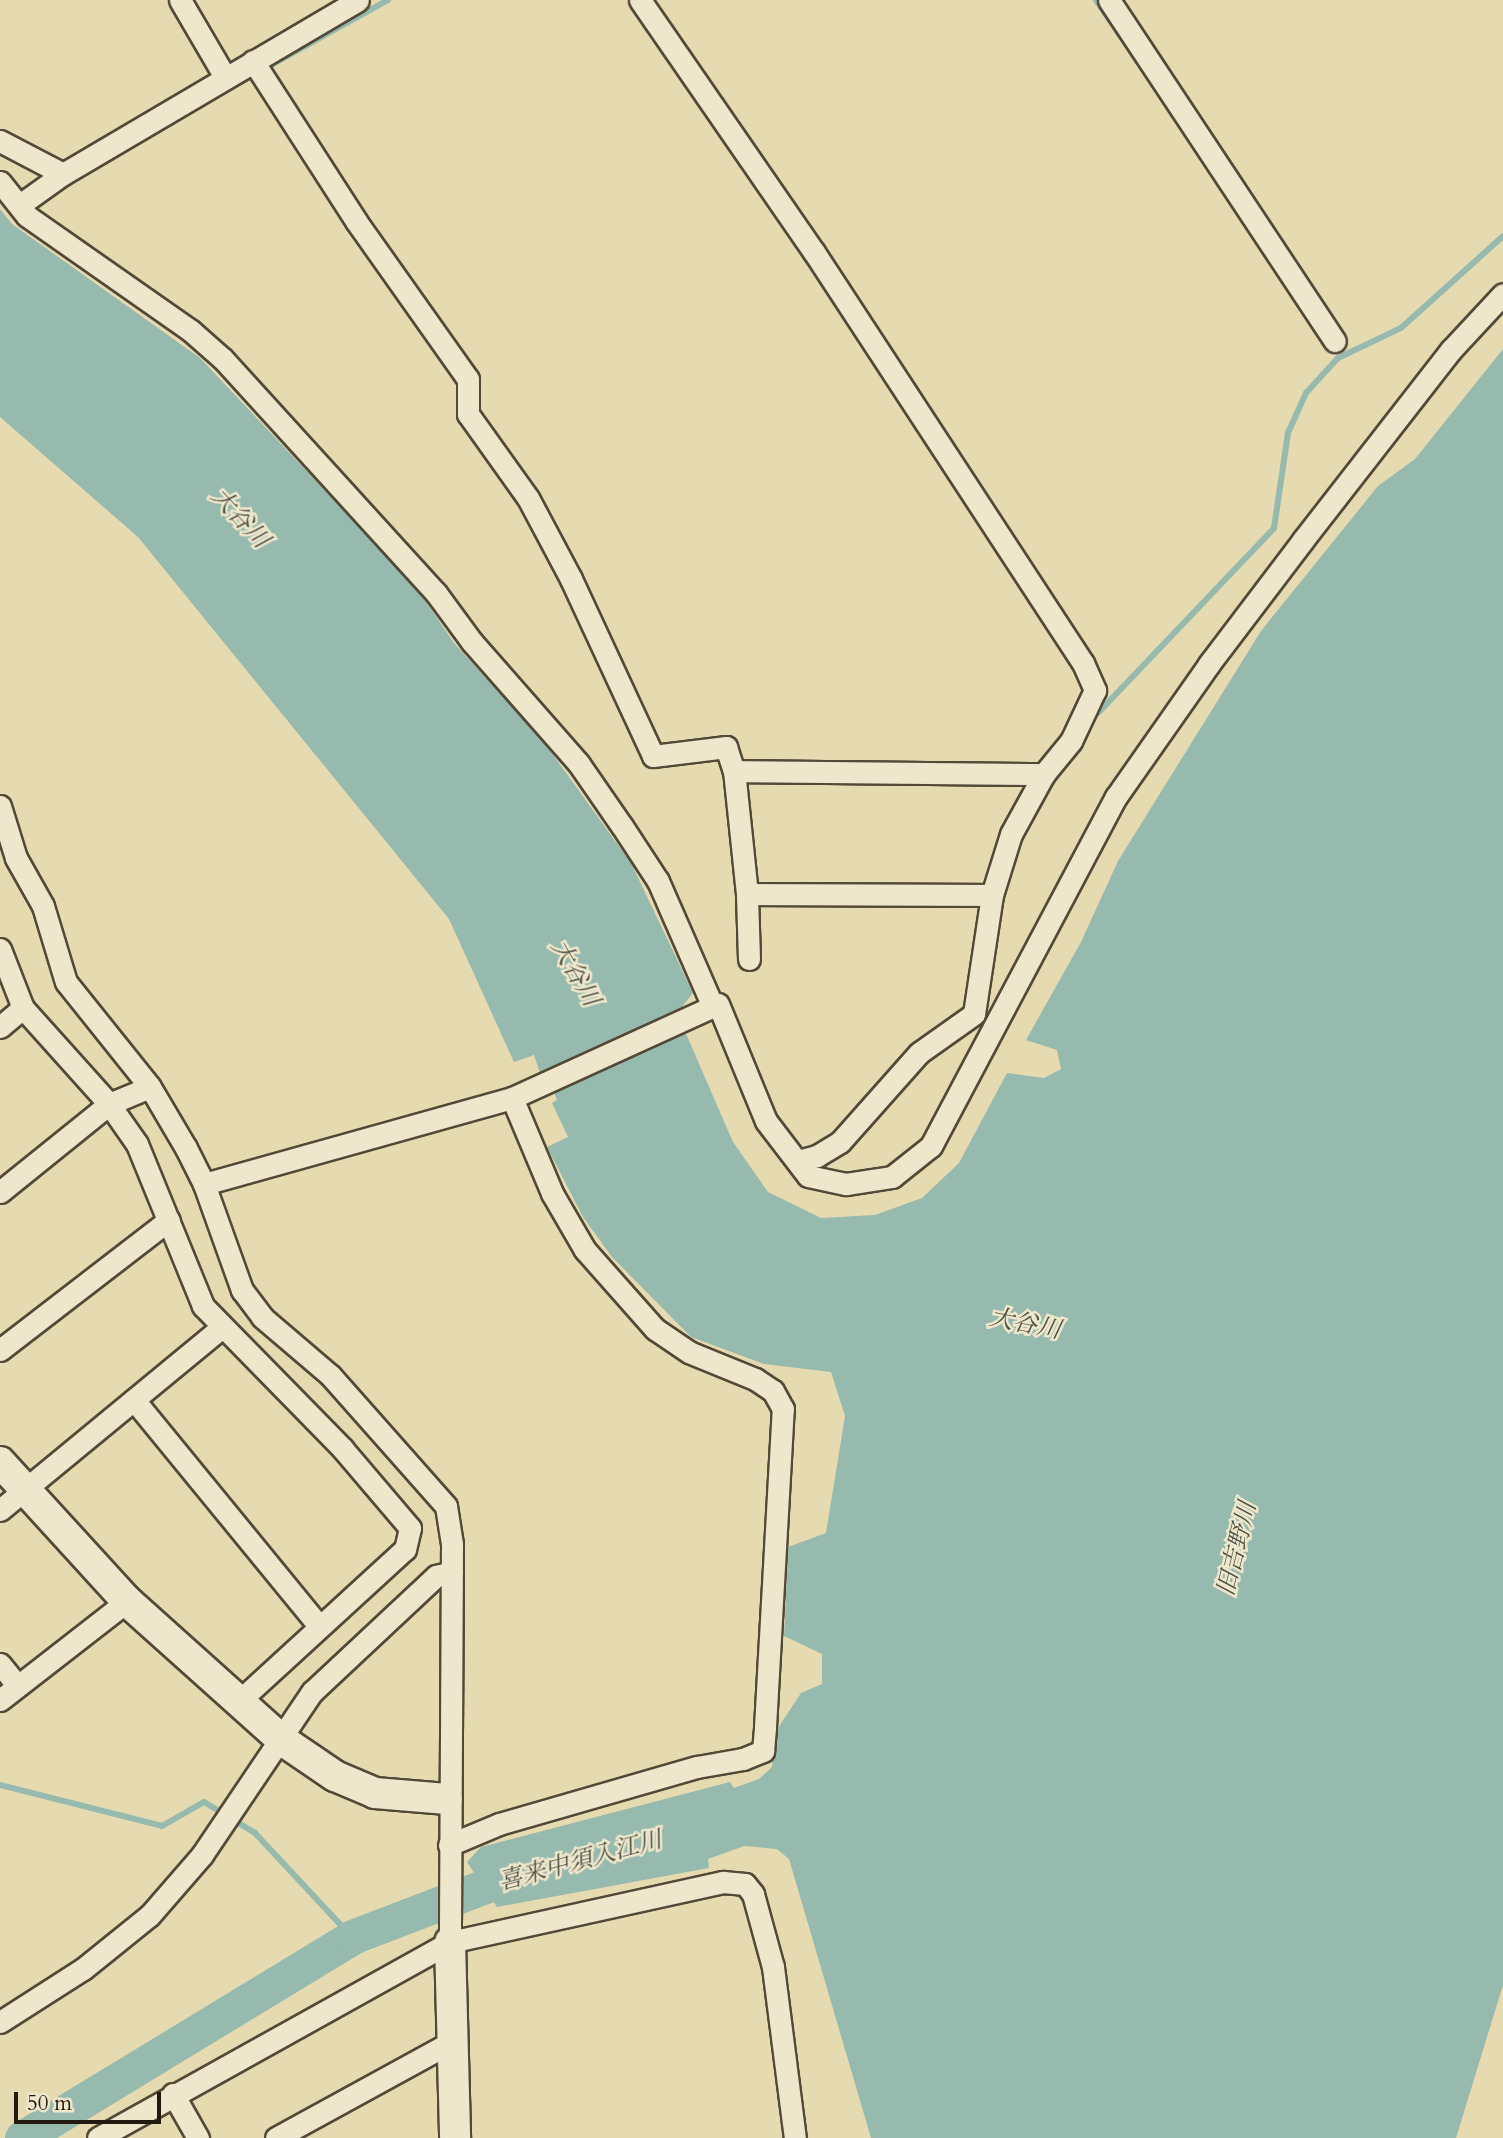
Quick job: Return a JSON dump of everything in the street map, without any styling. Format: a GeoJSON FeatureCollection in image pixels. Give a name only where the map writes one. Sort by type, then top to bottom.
{"type":"FeatureCollection","features":[{"type":"Feature","properties":{"kind":"street"},"geometry":{"type":"LineString","coordinates":[[180,0],[225,77]]}},
{"type":"Feature","properties":{"kind":"street"},"geometry":{"type":"LineString","coordinates":[[21,204],[63,174],[358,0]]}},
{"type":"Feature","properties":{"kind":"street"},"geometry":{"type":"LineString","coordinates":[[640,0],[814,252],[1083,663],[1095,691],[1071,741],[1044,774],[1011,834],[992,895],[974,1014],[919,1053],[840,1142],[817,1156],[798,1161]]}},
{"type":"Feature","properties":{"kind":"street"},"geometry":{"type":"LineString","coordinates":[[1109,0],[1335,341]]}},
{"type":"Feature","properties":{"kind":"street"},"geometry":{"type":"LineString","coordinates":[[253,61],[356,222],[468,379],[468,414],[528,498],[571,579],[653,756],[726,747],[734,771],[747,894],[749,960]]}},
{"type":"Feature","properties":{"kind":"street"},"geometry":{"type":"LineString","coordinates":[[0,141],[63,174]]}},
{"type":"Feature","properties":{"kind":"street"},"geometry":{"type":"LineString","coordinates":[[0,182],[21,204],[27,216],[190,330],[223,359],[436,593],[471,642],[579,764],[658,881],[706,1009]]}},
{"type":"Feature","properties":{"kind":"street"},"geometry":{"type":"LineString","coordinates":[[204,1184],[512,1098],[539,1082],[718,1004],[766,1121],[808,1176],[845,1184],[892,1177],[931,1146],[1015,982],[1116,797],[1209,664],[1303,540],[1451,350],[1503,294]]}},
{"type":"Feature","properties":{"kind":"street"},"geometry":{"type":"LineString","coordinates":[[734,771],[1044,774]]}},
{"type":"Feature","properties":{"kind":"street"},"geometry":{"type":"LineString","coordinates":[[0,806],[16,858],[43,906],[66,982],[150,1087],[204,1184],[242,1290],[262,1317],[330,1376],[446,1506],[451,1520],[447,1799],[455,2138]]}},
{"type":"Feature","properties":{"kind":"street"},"geometry":{"type":"LineString","coordinates":[[747,894],[992,895]]}},
{"type":"Feature","properties":{"kind":"street"},"geometry":{"type":"LineString","coordinates":[[0,949],[23,1009],[109,1104],[137,1144],[203,1306],[342,1448],[410,1528],[405,1549],[239,1702]]}},
{"type":"Feature","properties":{"kind":"street"},"geometry":{"type":"LineString","coordinates":[[0,1027],[23,1009]]}},
{"type":"Feature","properties":{"kind":"street"},"geometry":{"type":"LineString","coordinates":[[0,1192],[109,1104],[150,1087]]}},
{"type":"Feature","properties":{"kind":"street"},"geometry":{"type":"LineString","coordinates":[[448,1850],[539,1813],[697,1767],[743,1759],[763,1751],[783,1409],[773,1391],[755,1379],[689,1352],[655,1329],[585,1250],[552,1194],[512,1098]]}},
{"type":"Feature","properties":{"kind":"street"},"geometry":{"type":"LineString","coordinates":[[0,1350],[169,1220]]}},
{"type":"Feature","properties":{"kind":"street"},"geometry":{"type":"LineString","coordinates":[[0,1510],[222,1327]]}},
{"type":"Feature","properties":{"kind":"street"},"geometry":{"type":"LineString","coordinates":[[134,1400],[319,1626]]}},
{"type":"Feature","properties":{"kind":"street"},"geometry":{"type":"LineString","coordinates":[[0,1462],[127,1601],[282,1740],[335,1776],[375,1793],[447,1799]]}},
{"type":"Feature","properties":{"kind":"street"},"geometry":{"type":"LineString","coordinates":[[0,2022],[83,1969],[150,1914],[215,1834],[241,1790],[282,1740],[312,1692],[436,1576],[452,1572]]}},
{"type":"Feature","properties":{"kind":"street"},"geometry":{"type":"LineString","coordinates":[[0,1700],[127,1601]]}},
{"type":"Feature","properties":{"kind":"street"},"geometry":{"type":"LineString","coordinates":[[0,1664],[18,1686]]}},
{"type":"Feature","properties":{"kind":"street"},"geometry":{"type":"LineString","coordinates":[[98,2138],[449,1934],[723,1882],[745,1884],[753,1894],[773,1967],[795,2138]]}},
{"type":"Feature","properties":{"kind":"street"},"geometry":{"type":"LineString","coordinates":[[276,2138],[453,2041]]}},
{"type":"Feature","properties":{"kind":"street"},"geometry":{"type":"LineString","coordinates":[[173,2094],[198,2138]]}},
{"type":"Feature","properties":{"kind":"water"},"geometry":{"type":"Polygon","coordinates":[[[0,209],[12,224],[200,358],[416,587],[454,643],[541,738],[631,863],[693,993],[677,1013],[733,1142],[768,1192],[821,1218],[875,1215],[922,1198],[959,1163],[1007,1073],[1044,1078],[1061,1069],[1057,1050],[1026,1040],[1081,942],[1118,861],[1261,631],[1378,486],[1415,459],[1503,349],[1503,1985],[1456,2138],[871,2138],[789,1859],[777,1849],[744,1846],[708,1859],[709,1868],[497,1907],[467,1862],[481,1847],[730,1782],[734,1788],[759,1779],[772,1767],[776,1731],[801,1693],[822,1684],[822,1654],[784,1636],[788,1547],[826,1533],[845,1416],[831,1372],[764,1364],[691,1337],[612,1257],[583,1217],[547,1147],[568,1137],[552,1103],[557,1100],[546,1072],[540,1073],[534,1055],[514,1062],[449,919],[138,537],[0,417],[0,209]]]}},
{"type":"Feature","properties":{"kind":"waterway"},"geometry":{"type":"LineString","coordinates":[[230,88],[388,0]]}},
{"type":"Feature","properties":{"kind":"waterway"},"geometry":{"type":"LineString","coordinates":[[1096,0],[1142,68]]}},
{"type":"Feature","properties":{"kind":"waterway"},"geometry":{"type":"LineString","coordinates":[[1098,713],[1274,528],[1288,433],[1306,393],[1338,358],[1401,328],[1503,236]]}},
{"type":"Feature","properties":{"kind":"waterway"},"geometry":{"type":"LineString","coordinates":[[0,1785],[162,1826],[204,1802],[255,1833],[352,1937]]}},
{"type":"Feature","properties":{"kind":"waterway","name":"喜来中須入江川"},"geometry":{"type":"LineString","coordinates":[[22,2138],[352,1937],[527,1870]]}},
{"type":"Feature","properties":{"kind":"water label","name":"大谷川"},"geometry":{"type":"Point","coordinates":[240,518]}},
{"type":"Feature","properties":{"kind":"water label","name":"大谷川"},"geometry":{"type":"Point","coordinates":[575,973]}},
{"type":"Feature","properties":{"kind":"water label","name":"大谷川"},"geometry":{"type":"Point","coordinates":[1025,1324]}},
{"type":"Feature","properties":{"kind":"water label","name":"旧吉野川"},"geometry":{"type":"Point","coordinates":[1237,1549]}}]}
